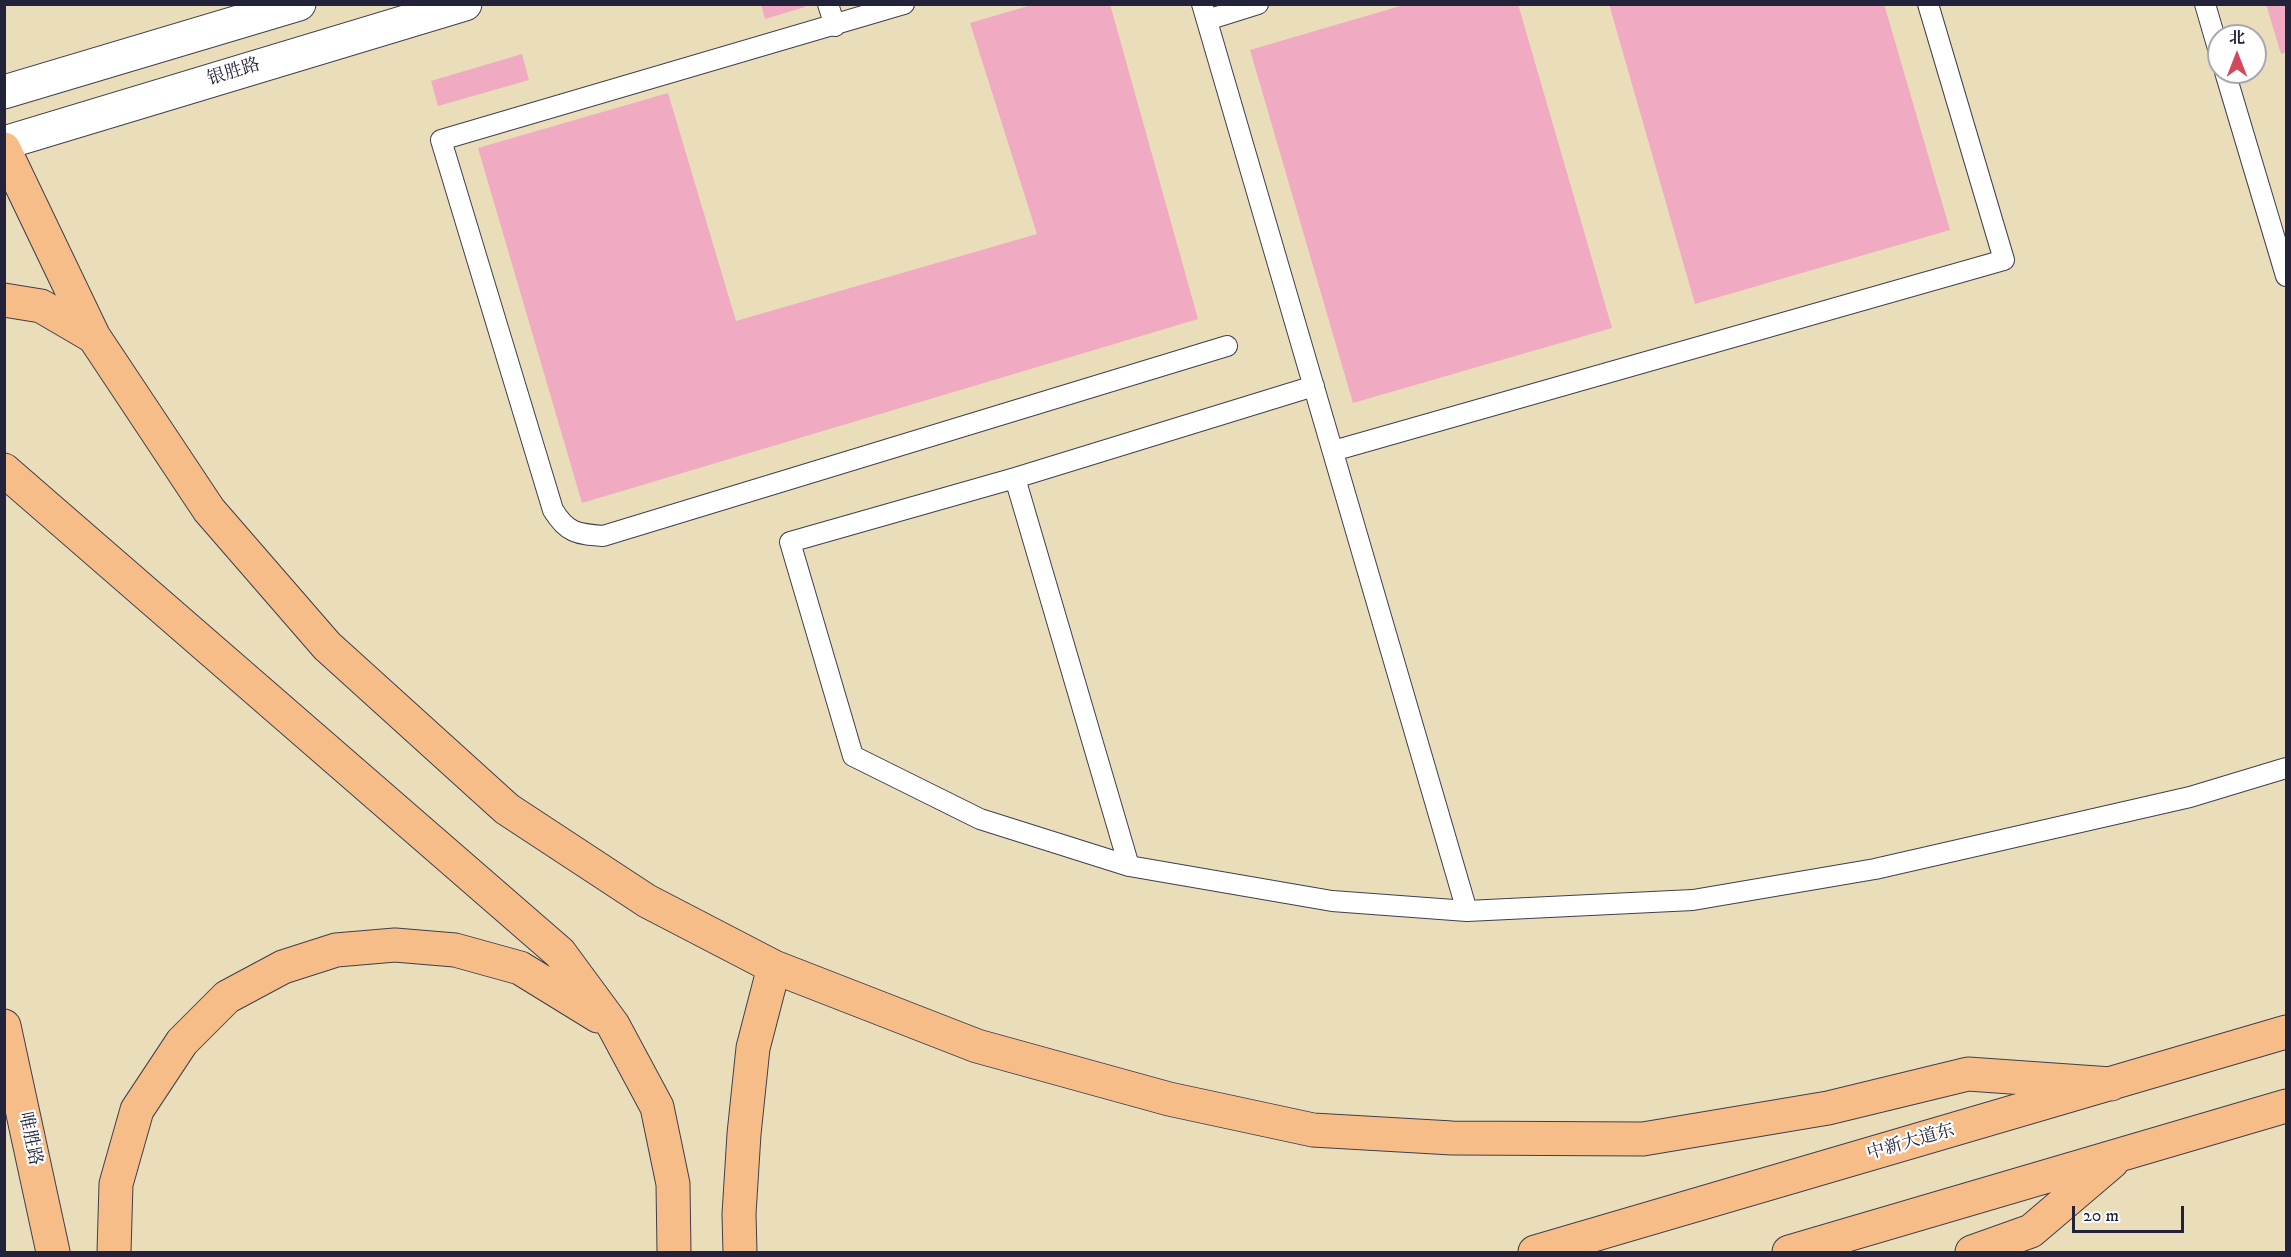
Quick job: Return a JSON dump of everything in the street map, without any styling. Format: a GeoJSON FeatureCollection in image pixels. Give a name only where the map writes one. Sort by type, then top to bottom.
{"type":"FeatureCollection","features":[{"type":"Feature","properties":{"kind":"main road"},"geometry":{"type":"LineString","coordinates":[[4,149],[94,337],[209,510],[327,646],[507,809],[648,901],[774,967],[977,1046],[1169,1099],[1313,1131],[1452,1138],[1643,1139],[1828,1108],[1968,1074],[2111,1084]]}},
{"type":"Feature","properties":{"kind":"main road"},"geometry":{"type":"LineString","coordinates":[[4,300],[41,306],[94,337]]}},
{"type":"Feature","properties":{"kind":"main road"},"geometry":{"type":"LineString","coordinates":[[4,470],[560,953],[613,1025],[657,1107],[673,1184],[674,1252]]}},
{"type":"Feature","properties":{"kind":"main road"},"geometry":{"type":"LineString","coordinates":[[114,1252],[116,1184],[137,1110],[182,1042],[227,997],[283,967],[336,950],[395,945],[454,950],[520,968],[613,1025]]}},
{"type":"Feature","properties":{"kind":"main road"},"geometry":{"type":"LineString","coordinates":[[740,1252],[739,1214],[744,1134],[753,1048],[774,967]]}},
{"type":"Feature","properties":{"kind":"main road","name":"唯胜路"},"geometry":{"type":"LineString","coordinates":[[4,1026],[53,1252]]}},
{"type":"Feature","properties":{"kind":"main road","name":"中新大道东"},"geometry":{"type":"LineString","coordinates":[[1535,1252],[2286,1032]]}},
{"type":"Feature","properties":{"kind":"main road"},"geometry":{"type":"LineString","coordinates":[[1789,1252],[2286,1106]]}},
{"type":"Feature","properties":{"kind":"main road"},"geometry":{"type":"LineString","coordinates":[[1972,1252],[2031,1231],[2121,1154]]}},
{"type":"Feature","properties":{"kind":"street"},"geometry":{"type":"LineString","coordinates":[[4,92],[299,4]]}},
{"type":"Feature","properties":{"kind":"street","name":"银胜路"},"geometry":{"type":"LineString","coordinates":[[4,143],[465,4]]}},
{"type":"Feature","properties":{"kind":"lane"},"geometry":{"type":"LineString","coordinates":[[828,4],[834,26]]}},
{"type":"Feature","properties":{"kind":"lane"},"geometry":{"type":"LineString","coordinates":[[904,4],[441,140],[554,510],[562,525],[579,535],[603,536],[1227,346]]}},
{"type":"Feature","properties":{"kind":"lane"},"geometry":{"type":"LineString","coordinates":[[1258,4],[1205,12],[1467,911]]}},
{"type":"Feature","properties":{"kind":"lane"},"geometry":{"type":"LineString","coordinates":[[1333,451],[2004,260],[1928,4]]}},
{"type":"Feature","properties":{"kind":"lane"},"geometry":{"type":"LineString","coordinates":[[2205,4],[2211,24]]}},
{"type":"Feature","properties":{"kind":"lane"},"geometry":{"type":"LineString","coordinates":[[2229,84],[2286,276]]}},
{"type":"Feature","properties":{"kind":"lane"},"geometry":{"type":"LineString","coordinates":[[1314,386],[1015,478],[790,542],[853,756],[980,819],[1129,866],[1332,901],[1467,911],[1693,900],[1875,869],[2190,797],[2286,768]]}},
{"type":"Feature","properties":{"kind":"lane"},"geometry":{"type":"LineString","coordinates":[[1015,478],[1129,866]]}},
{"type":"Feature","properties":{"kind":"building"},"geometry":{"type":"Polygon","coordinates":[[[761,4],[805,4],[805,7],[765,19],[761,4]]]}},
{"type":"Feature","properties":{"kind":"building"},"geometry":{"type":"Polygon","coordinates":[[[1035,4],[1110,4],[1198,319],[582,503],[478,148],[668,93],[736,321],[1037,234],[970,23],[1035,4]]]}},
{"type":"Feature","properties":{"kind":"building"},"geometry":{"type":"Polygon","coordinates":[[[1407,4],[1518,4],[1612,328],[1353,403],[1250,50],[1407,4]]]}},
{"type":"Feature","properties":{"kind":"building"},"geometry":{"type":"Polygon","coordinates":[[[1609,4],[1884,4],[1950,230],[1695,304],[1609,4]]]}},
{"type":"Feature","properties":{"kind":"building"},"geometry":{"type":"Polygon","coordinates":[[[2266,4],[2286,4],[2286,52],[2281,54],[2266,4]]]}},
{"type":"Feature","properties":{"kind":"building"},"geometry":{"type":"Polygon","coordinates":[[[522,54],[529,80],[438,106],[431,81],[522,54]]]}}]}
